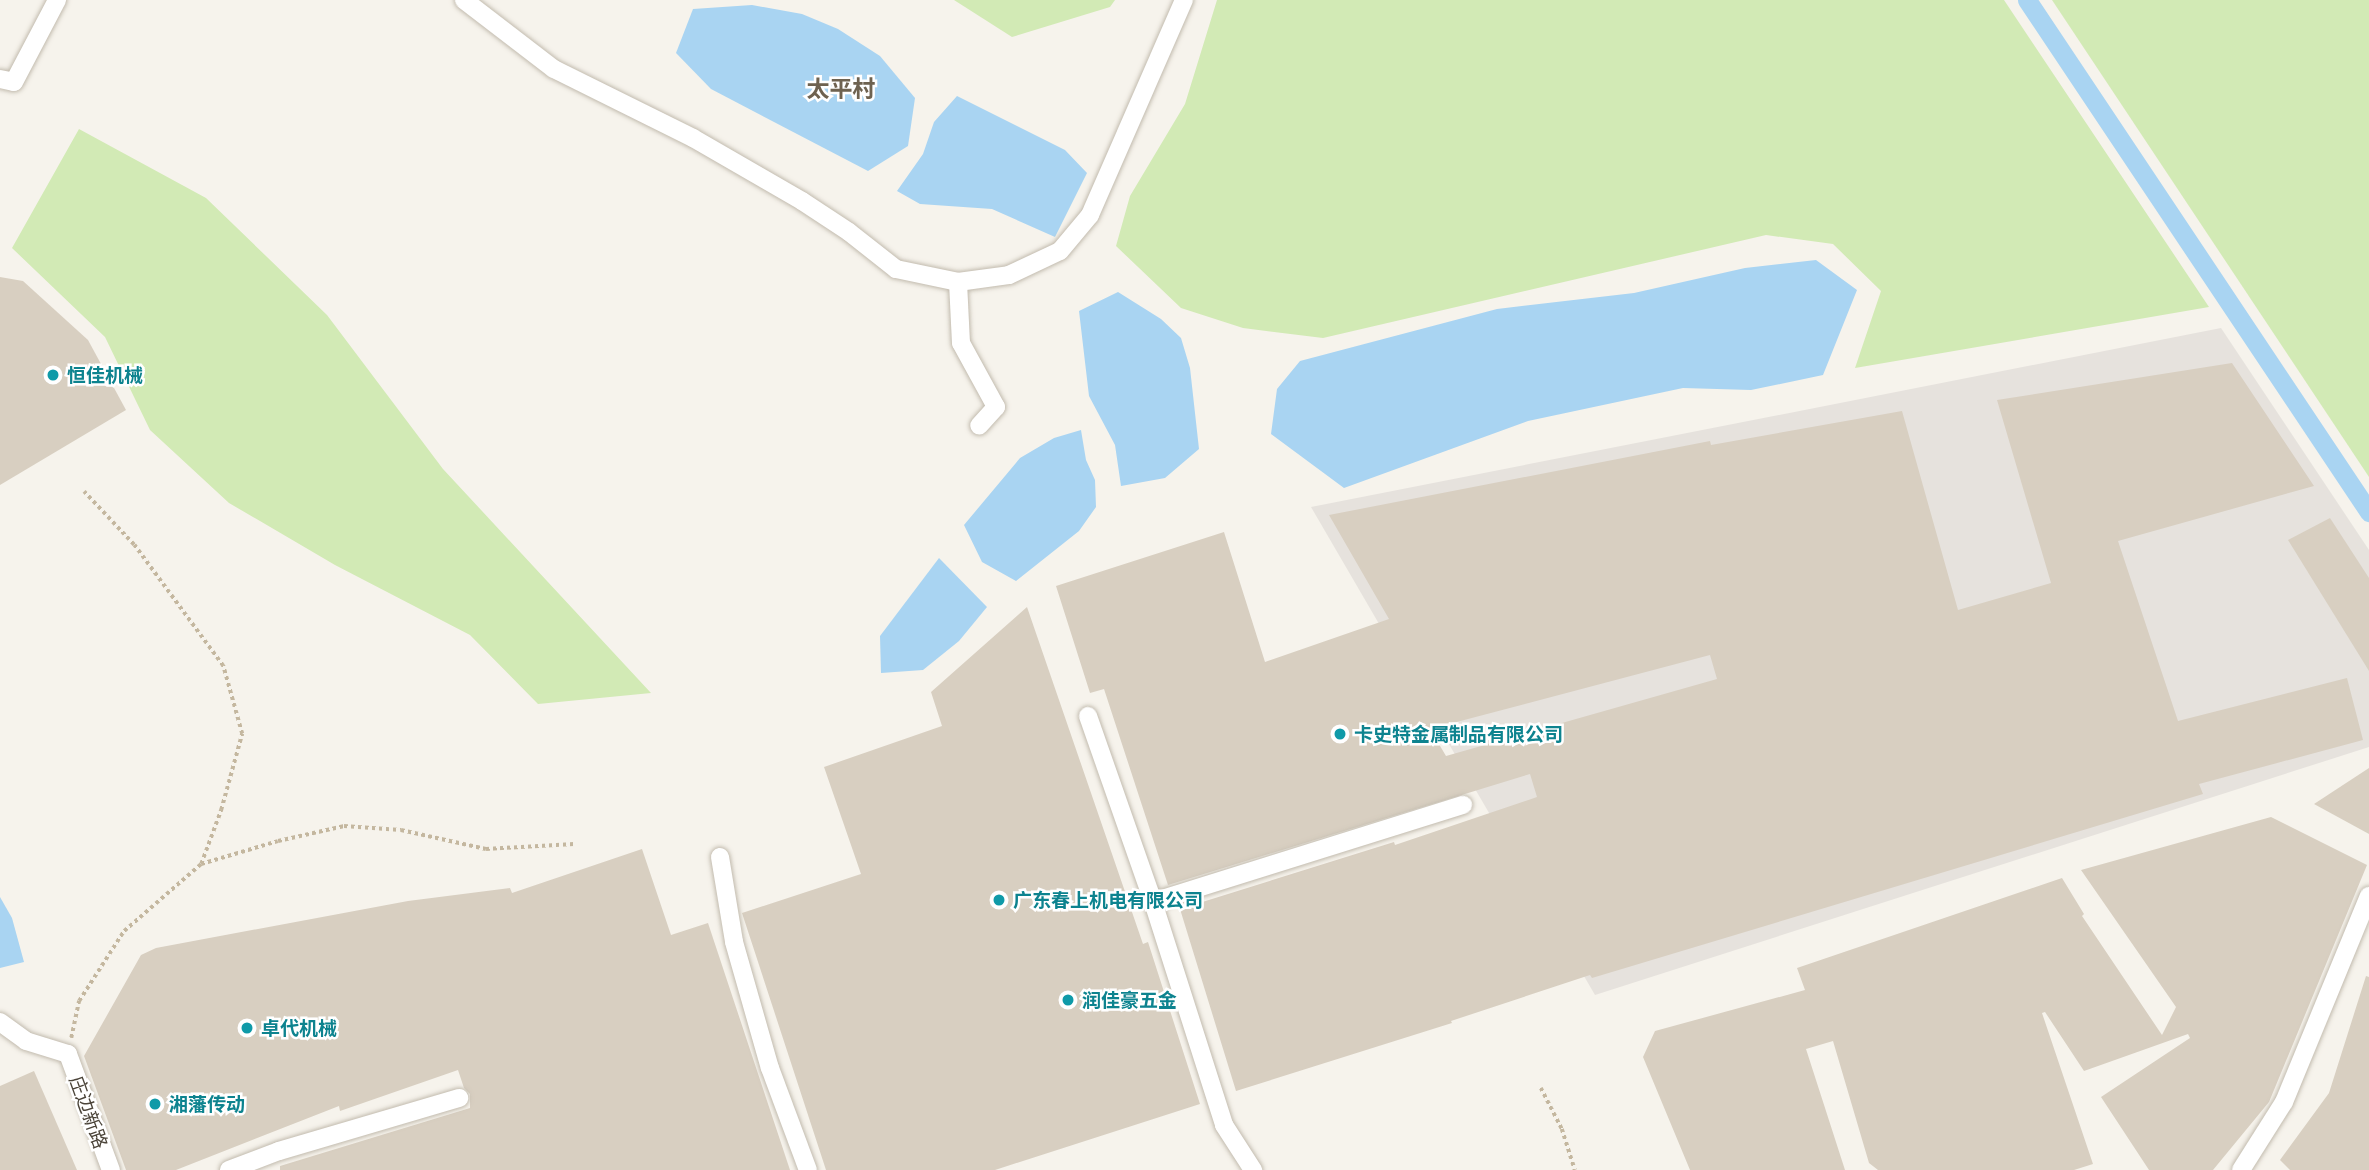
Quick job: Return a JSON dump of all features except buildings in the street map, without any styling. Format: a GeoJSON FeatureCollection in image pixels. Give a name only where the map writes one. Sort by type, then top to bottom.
{"type":"FeatureCollection","features":[{"type":"Feature","properties":{"kind":"street"},"geometry":{"type":"LineString","coordinates":[[0,79],[13,82],[57,0]]}},
{"type":"Feature","properties":{"kind":"street"},"geometry":{"type":"LineString","coordinates":[[464,0],[554,69],[693,138],[802,201],[896,270],[958,282],[1009,275],[1060,251],[1090,215],[1184,0]]}},
{"type":"Feature","properties":{"kind":"street"},"geometry":{"type":"LineString","coordinates":[[958,282],[961,343],[996,407],[979,426]]}},
{"type":"Feature","properties":{"kind":"street"},"geometry":{"type":"LineString","coordinates":[[1088,716],[1153,902],[1224,1125],[1252,1170]]}},
{"type":"Feature","properties":{"kind":"street"},"geometry":{"type":"LineString","coordinates":[[1153,902],[1463,806]]}},
{"type":"Feature","properties":{"kind":"street"},"geometry":{"type":"LineString","coordinates":[[720,857],[734,942],[770,1068],[808,1170]]}},
{"type":"Feature","properties":{"kind":"street"},"geometry":{"type":"LineString","coordinates":[[2241,1170],[2284,1102],[2369,896]]}},
{"type":"Feature","properties":{"kind":"street"},"geometry":{"type":"LineString","coordinates":[[0,1022],[26,1041],[68,1054]]}},
{"type":"Feature","properties":{"kind":"street","name":"庄边新路"},"geometry":{"type":"LineString","coordinates":[[68,1054],[111,1170]]}},
{"type":"Feature","properties":{"kind":"street"},"geometry":{"type":"LineString","coordinates":[[229,1170],[279,1151],[459,1098]]}},
{"type":"Feature","properties":{"kind":"path"},"geometry":{"type":"LineString","coordinates":[[84,492],[134,545],[223,666],[242,734],[221,810],[201,864]]}},
{"type":"Feature","properties":{"kind":"path"},"geometry":{"type":"LineString","coordinates":[[68,1054],[79,1001],[124,931],[201,864],[278,841],[344,827],[401,830],[485,849],[574,844]]}},
{"type":"Feature","properties":{"kind":"path"},"geometry":{"type":"LineString","coordinates":[[1541,1088],[1562,1129],[1575,1170]]}},
{"type":"Feature","properties":{"kind":"shaded area"},"geometry":{"type":"Polygon","coordinates":[[[2221,328],[2369,550],[2369,747],[1595,995],[1311,507],[2221,328]]]}},
{"type":"Feature","properties":{"kind":"green space"},"geometry":{"type":"Polygon","coordinates":[[[954,0],[1115,0],[1110,7],[1012,37],[954,0]]]}},
{"type":"Feature","properties":{"kind":"green space"},"geometry":{"type":"Polygon","coordinates":[[[1217,0],[2004,0],[2209,307],[1855,368],[1881,291],[1833,244],[1766,235],[1323,338],[1243,328],[1181,308],[1116,246],[1130,196],[1185,104],[1217,0]]]}},
{"type":"Feature","properties":{"kind":"green space"},"geometry":{"type":"Polygon","coordinates":[[[2052,0],[2369,0],[2369,477],[2052,0]]]}},
{"type":"Feature","properties":{"kind":"green space"},"geometry":{"type":"Polygon","coordinates":[[[79,129],[206,198],[327,315],[443,469],[651,693],[538,704],[470,635],[335,565],[229,503],[150,430],[105,337],[12,248],[79,129]]]}},
{"type":"Feature","properties":{"kind":"water"},"geometry":{"type":"Polygon","coordinates":[[[752,5],[802,14],[838,29],[880,56],[915,98],[908,146],[868,171],[711,89],[676,53],[693,9],[752,5]]]}},
{"type":"Feature","properties":{"kind":"water"},"geometry":{"type":"Polygon","coordinates":[[[957,96],[1065,150],[1087,173],[1055,237],[992,209],[920,204],[897,191],[923,154],[934,122],[957,96]]]}},
{"type":"Feature","properties":{"kind":"water"},"geometry":{"type":"Polygon","coordinates":[[[1816,260],[1857,290],[1823,375],[1751,390],[1683,388],[1528,421],[1344,488],[1271,434],[1277,389],[1300,361],[1497,309],[1634,293],[1745,268],[1816,260]]]}},
{"type":"Feature","properties":{"kind":"water"},"geometry":{"type":"Polygon","coordinates":[[[1118,292],[1161,319],[1181,338],[1190,368],[1199,449],[1165,478],[1121,486],[1115,445],[1089,396],[1079,311],[1118,292]]]}},
{"type":"Feature","properties":{"kind":"water"},"geometry":{"type":"Polygon","coordinates":[[[1081,430],[1086,460],[1095,480],[1096,507],[1079,531],[1016,581],[982,562],[964,525],[1020,458],[1054,438],[1081,430]]]}},
{"type":"Feature","properties":{"kind":"water"},"geometry":{"type":"Polygon","coordinates":[[[939,558],[987,607],[959,641],[923,670],[881,673],[880,636],[939,558]]]}},
{"type":"Feature","properties":{"kind":"water"},"geometry":{"type":"Polygon","coordinates":[[[0,897],[12,918],[24,962],[0,968],[0,897]]]}},
{"type":"Feature","properties":{"kind":"waterway"},"geometry":{"type":"LineString","coordinates":[[2027,0],[2369,512]]}},
{"type":"Feature","properties":{"kind":"place","name":"恒佳机械"},"geometry":{"type":"Point","coordinates":[53,375]}},
{"type":"Feature","properties":{"kind":"place","name":"卡史特金属制品有限公司"},"geometry":{"type":"Point","coordinates":[1340,734]}},
{"type":"Feature","properties":{"kind":"place","name":"广东春上机电有限公司"},"geometry":{"type":"Point","coordinates":[999,900]}},
{"type":"Feature","properties":{"kind":"place","name":"润佳豪五金"},"geometry":{"type":"Point","coordinates":[1068,1000]}},
{"type":"Feature","properties":{"kind":"place","name":"卓代机械"},"geometry":{"type":"Point","coordinates":[247,1028]}},
{"type":"Feature","properties":{"kind":"place","name":"湘藩传动"},"geometry":{"type":"Point","coordinates":[155,1104]}},
{"type":"Feature","properties":{"kind":"district","name":"太平村"},"geometry":{"type":"Point","coordinates":[841,89]}}]}
